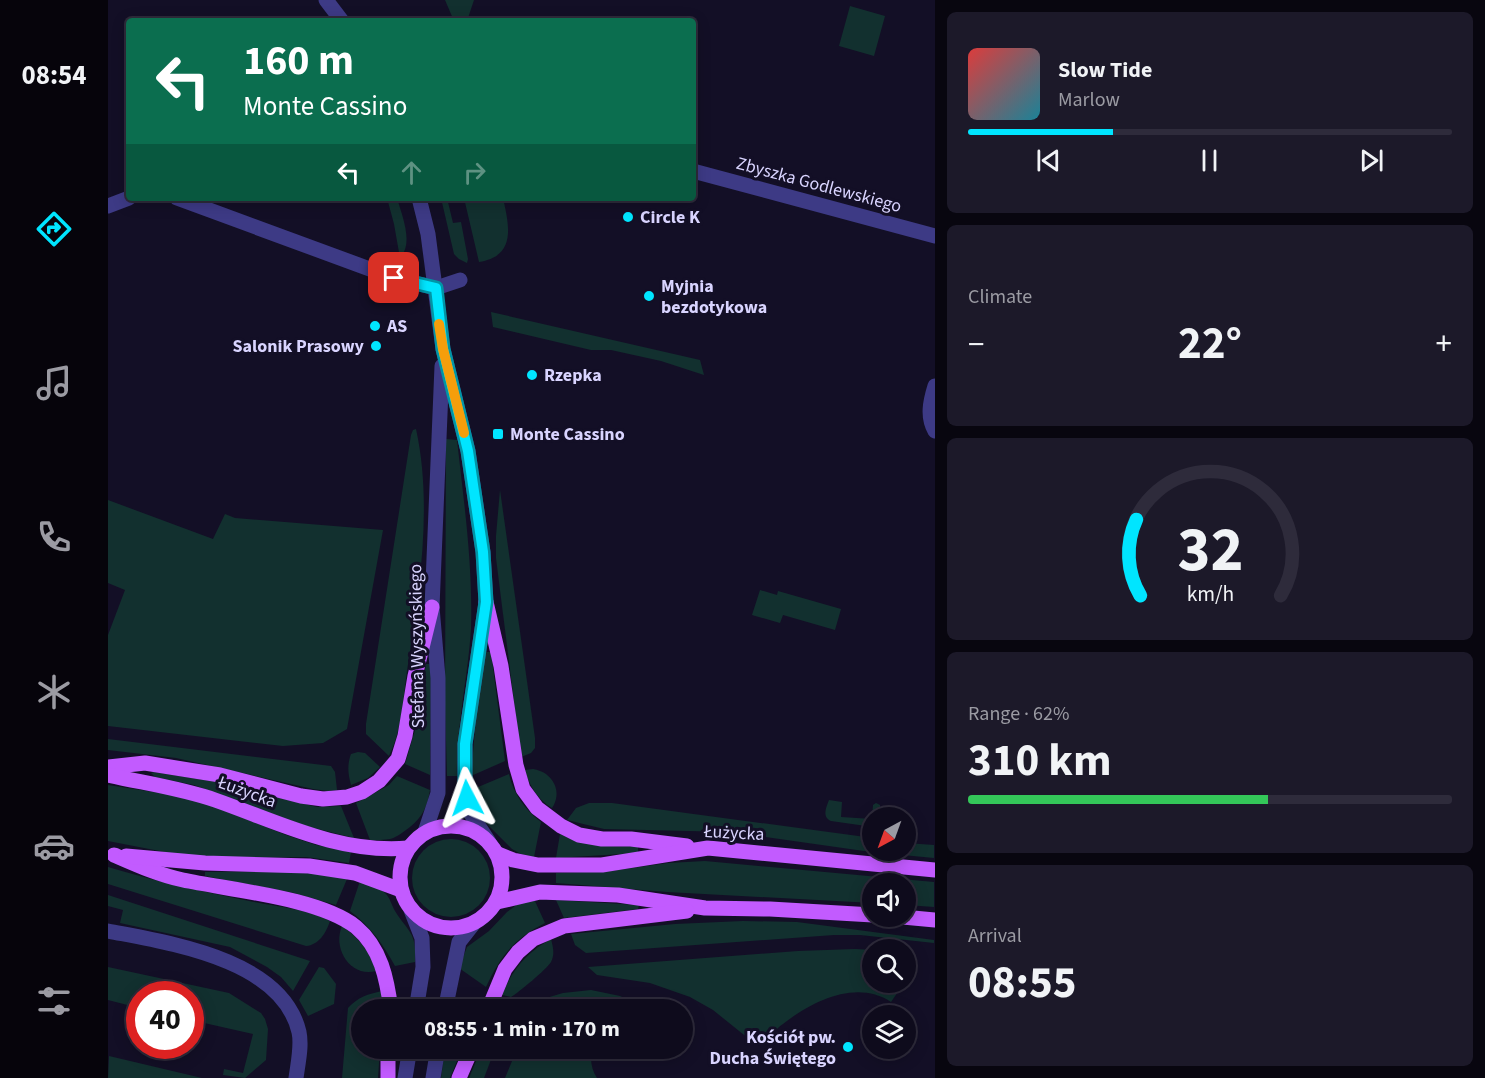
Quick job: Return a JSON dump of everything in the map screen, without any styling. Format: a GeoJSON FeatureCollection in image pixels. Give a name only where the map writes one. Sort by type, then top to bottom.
{"type":"FeatureCollection","features":[{"type":"Feature","properties":{"kind":"main road"},"geometry":{"type":"LineString","coordinates":[[486,602],[501,666],[516,765],[523,789],[537,808],[579,835],[708,848]]}},
{"type":"Feature","properties":{"kind":"main road"},"geometry":{"type":"LineString","coordinates":[[108,767],[145,763],[220,775],[301,796],[323,799],[346,797],[362,792],[379,781],[398,759],[405,736],[415,676],[432,607]]}},
{"type":"Feature","properties":{"kind":"main road","name":"Łużycka"},"geometry":{"type":"LineString","coordinates":[[108,775],[214,800],[326,840],[389,849],[408,848]]}},
{"type":"Feature","properties":{"kind":"main road"},"geometry":{"type":"LineString","coordinates":[[438,826],[466,827],[478,833],[493,848],[502,870],[502,886],[497,902],[487,914],[474,923],[457,928],[440,927],[424,921],[411,910],[401,890],[400,868],[408,848],[425,832],[438,826]]}},
{"type":"Feature","properties":{"kind":"main road","name":"Łużycka"},"geometry":{"type":"LineString","coordinates":[[493,848],[513,860],[538,865],[602,865],[708,848],[934,870]]}},
{"type":"Feature","properties":{"kind":"main road"},"geometry":{"type":"LineString","coordinates":[[111,854],[206,863],[309,866],[355,873],[401,890]]}},
{"type":"Feature","properties":{"kind":"main road"},"geometry":{"type":"LineString","coordinates":[[111,854],[146,870],[181,880],[280,899],[339,916],[356,927],[370,942],[381,960],[389,999]]}},
{"type":"Feature","properties":{"kind":"main road"},"geometry":{"type":"LineString","coordinates":[[497,902],[540,891],[618,895],[705,908],[862,914]]}},
{"type":"Feature","properties":{"kind":"main road"},"geometry":{"type":"LineString","coordinates":[[492,999],[504,969],[533,939],[564,926],[705,908]]}},
{"type":"Feature","properties":{"kind":"main road"},"geometry":{"type":"LineString","coordinates":[[916,918],[934,920]]}},
{"type":"Feature","properties":{"kind":"main road"},"geometry":{"type":"LineString","coordinates":[[388,1059],[388,1078]]}},
{"type":"Feature","properties":{"kind":"main road"},"geometry":{"type":"LineString","coordinates":[[459,1078],[467,1059]]}},
{"type":"Feature","properties":{"kind":"street"},"geometry":{"type":"LineString","coordinates":[[326,0],[340,18]]}},
{"type":"Feature","properties":{"kind":"street","name":"Zbyszka Godlewskiego"},"geometry":{"type":"LineString","coordinates":[[696,172],[934,236]]}},
{"type":"Feature","properties":{"kind":"street"},"geometry":{"type":"LineString","coordinates":[[108,206],[126,199]]}},
{"type":"Feature","properties":{"kind":"street"},"geometry":{"type":"LineString","coordinates":[[185,201],[394,278],[436,288],[460,280]]}},
{"type":"Feature","properties":{"kind":"street","name":"Stefana Wyszyńskiego"},"geometry":{"type":"LineString","coordinates":[[420,201],[428,234],[443,349],[468,451],[483,552],[486,602],[465,744],[465,784],[469,812],[493,848]]}},
{"type":"Feature","properties":{"kind":"street","name":"Stefana Wyszyńskiego"},"geometry":{"type":"LineString","coordinates":[[425,832],[438,793],[438,678],[432,607],[443,349]]}},
{"type":"Feature","properties":{"kind":"street"},"geometry":{"type":"LineString","coordinates":[[934,386],[929,418],[934,431]]}},
{"type":"Feature","properties":{"kind":"street"},"geometry":{"type":"LineString","coordinates":[[411,910],[422,938],[423,967],[418,999]]}},
{"type":"Feature","properties":{"kind":"street"},"geometry":{"type":"LineString","coordinates":[[447,999],[459,942],[474,923]]}},
{"type":"Feature","properties":{"kind":"street"},"geometry":{"type":"LineString","coordinates":[[108,931],[212,955],[259,977],[290,1009],[299,1031],[296,1078]]}},
{"type":"Feature","properties":{"kind":"street"},"geometry":{"type":"LineString","coordinates":[[405,1078],[408,1059]]}},
{"type":"Feature","properties":{"kind":"street"},"geometry":{"type":"LineString","coordinates":[[433,1078],[436,1059]]}},
{"type":"Feature","properties":{"kind":"green space"},"geometry":{"type":"Polygon","coordinates":[[[445,0],[474,0],[468,18],[453,18],[445,0]]]}},
{"type":"Feature","properties":{"kind":"green space"},"geometry":{"type":"Polygon","coordinates":[[[850,6],[885,16],[874,56],[839,46],[850,6]]]}},
{"type":"Feature","properties":{"kind":"green space"},"geometry":{"type":"Polygon","coordinates":[[[388,201],[398,201],[406,229],[406,245],[400,258],[388,201]]]}},
{"type":"Feature","properties":{"kind":"green space"},"geometry":{"type":"Polygon","coordinates":[[[442,201],[448,201],[453,223],[461,222],[467,263],[454,254],[442,201]]]}},
{"type":"Feature","properties":{"kind":"green space"},"geometry":{"type":"Polygon","coordinates":[[[465,201],[504,201],[508,229],[505,246],[491,259],[479,262],[465,201]]]}},
{"type":"Feature","properties":{"kind":"green space"},"geometry":{"type":"Polygon","coordinates":[[[491,312],[700,360],[704,375],[661,361],[611,350],[591,350],[493,327],[491,312]]]}},
{"type":"Feature","properties":{"kind":"green space"},"geometry":{"type":"Polygon","coordinates":[[[416,429],[421,458],[424,519],[420,581],[401,714],[397,736],[389,756],[366,734],[366,724],[411,435],[416,429]]]}},
{"type":"Feature","properties":{"kind":"green space"},"geometry":{"type":"Polygon","coordinates":[[[446,439],[457,440],[471,581],[471,629],[458,739],[457,776],[447,776],[446,439]]]}},
{"type":"Feature","properties":{"kind":"green space"},"geometry":{"type":"Polygon","coordinates":[[[500,490],[535,738],[535,748],[531,753],[521,757],[496,558],[500,490]]]}},
{"type":"Feature","properties":{"kind":"green space"},"geometry":{"type":"Polygon","coordinates":[[[108,500],[213,539],[225,514],[235,518],[383,530],[347,729],[323,743],[283,746],[108,726],[108,635],[125,590],[108,583],[108,500]]]}},
{"type":"Feature","properties":{"kind":"green space"},"geometry":{"type":"Polygon","coordinates":[[[760,590],[777,595],[778,591],[841,609],[835,630],[783,615],[780,623],[752,615],[760,590]]]}},
{"type":"Feature","properties":{"kind":"green space"},"geometry":{"type":"Polygon","coordinates":[[[485,652],[491,652],[505,761],[471,776],[476,717],[485,652]]]}},
{"type":"Feature","properties":{"kind":"green space"},"geometry":{"type":"Polygon","coordinates":[[[426,664],[431,666],[430,775],[405,764],[418,720],[426,664]]]}},
{"type":"Feature","properties":{"kind":"green space"},"geometry":{"type":"Polygon","coordinates":[[[108,739],[331,766],[335,772],[337,790],[313,789],[176,758],[108,750],[108,739]]]}},
{"type":"Feature","properties":{"kind":"green space"},"geometry":{"type":"Polygon","coordinates":[[[365,753],[380,767],[368,778],[351,785],[349,762],[351,754],[365,753]]]}},
{"type":"Feature","properties":{"kind":"green space"},"geometry":{"type":"Polygon","coordinates":[[[533,769],[546,774],[554,784],[556,796],[552,808],[539,797],[529,781],[525,770],[533,769]]]}},
{"type":"Feature","properties":{"kind":"green space"},"geometry":{"type":"Polygon","coordinates":[[[151,773],[216,782],[317,807],[341,806],[354,838],[306,826],[194,785],[155,777],[151,773]]]}},
{"type":"Feature","properties":{"kind":"green space"},"geometry":{"type":"Polygon","coordinates":[[[509,774],[520,801],[541,822],[534,857],[512,849],[484,821],[479,814],[471,790],[509,774]]]}},
{"type":"Feature","properties":{"kind":"green space"},"geometry":{"type":"Polygon","coordinates":[[[397,776],[430,790],[426,806],[418,819],[400,835],[388,839],[370,840],[356,803],[389,785],[397,776]]]}},
{"type":"Feature","properties":{"kind":"green space"},"geometry":{"type":"Polygon","coordinates":[[[108,785],[167,794],[206,803],[286,835],[316,845],[351,852],[349,863],[306,857],[228,858],[175,854],[108,841],[108,785]]]}},
{"type":"Feature","properties":{"kind":"green space"},"geometry":{"type":"Polygon","coordinates":[[[829,800],[842,802],[841,817],[862,818],[862,825],[831,821],[826,817],[829,800]]]}},
{"type":"Feature","properties":{"kind":"green space"},"geometry":{"type":"Polygon","coordinates":[[[589,803],[612,803],[862,837],[862,851],[731,832],[604,829],[567,820],[576,808],[589,803]]]}},
{"type":"Feature","properties":{"kind":"green space"},"geometry":{"type":"Polygon","coordinates":[[[560,834],[588,844],[638,846],[638,853],[556,858],[560,834]]]}},
{"type":"Feature","properties":{"kind":"green space"},"geometry":{"type":"Polygon","coordinates":[[[451,839],[466,842],[479,850],[487,863],[490,878],[487,893],[479,906],[466,914],[451,917],[436,914],[423,906],[415,893],[412,878],[415,863],[423,850],[436,842],[451,839]]]}},
{"type":"Feature","properties":{"kind":"green space"},"geometry":{"type":"Polygon","coordinates":[[[916,844],[934,845],[934,858],[916,856],[916,844]]]}},
{"type":"Feature","properties":{"kind":"green space"},"geometry":{"type":"Polygon","coordinates":[[[705,861],[862,875],[862,902],[667,892],[556,883],[556,873],[611,871],[668,863],[705,861]]]}},
{"type":"Feature","properties":{"kind":"green space"},"geometry":{"type":"Polygon","coordinates":[[[108,867],[195,890],[301,911],[330,921],[321,938],[306,946],[108,884],[108,867]]]}},
{"type":"Feature","properties":{"kind":"green space"},"geometry":{"type":"Polygon","coordinates":[[[297,871],[347,879],[336,905],[294,893],[205,876],[205,872],[297,871]]]}},
{"type":"Feature","properties":{"kind":"green space"},"geometry":{"type":"Polygon","coordinates":[[[916,880],[934,882],[934,907],[916,906],[916,880]]]}},
{"type":"Feature","properties":{"kind":"green space"},"geometry":{"type":"Polygon","coordinates":[[[360,881],[378,888],[387,896],[413,938],[415,962],[395,966],[376,936],[350,911],[360,881]]]}},
{"type":"Feature","properties":{"kind":"green space"},"geometry":{"type":"Polygon","coordinates":[[[108,895],[310,961],[293,991],[281,977],[267,967],[230,947],[120,923],[123,910],[108,906],[108,895]]]}},
{"type":"Feature","properties":{"kind":"green space"},"geometry":{"type":"Polygon","coordinates":[[[534,899],[545,923],[525,935],[509,949],[486,987],[459,968],[467,947],[489,931],[519,903],[534,899]]]}},
{"type":"Feature","properties":{"kind":"green space"},"geometry":{"type":"Polygon","coordinates":[[[556,900],[639,905],[638,909],[564,918],[556,900]]]}},
{"type":"Feature","properties":{"kind":"green space"},"geometry":{"type":"Polygon","coordinates":[[[743,921],[797,922],[934,940],[934,943],[916,941],[916,939],[834,935],[586,953],[575,945],[571,934],[675,924],[743,921]]]}},
{"type":"Feature","properties":{"kind":"green space"},"geometry":{"type":"Polygon","coordinates":[[[342,926],[363,946],[376,971],[359,970],[346,960],[340,944],[342,926]]]}},
{"type":"Feature","properties":{"kind":"green space"},"geometry":{"type":"Polygon","coordinates":[[[551,939],[553,953],[551,962],[511,997],[502,995],[510,978],[521,963],[551,939]]]}},
{"type":"Feature","properties":{"kind":"green space"},"geometry":{"type":"Polygon","coordinates":[[[862,949],[862,992],[835,996],[807,1008],[777,1028],[763,1044],[754,1043],[713,1010],[690,997],[650,983],[597,975],[588,967],[798,951],[862,949]]]}},
{"type":"Feature","properties":{"kind":"green space"},"geometry":{"type":"Polygon","coordinates":[[[108,967],[173,981],[126,981],[126,1005],[108,1000],[108,967]]]}},
{"type":"Feature","properties":{"kind":"green space"},"geometry":{"type":"Polygon","coordinates":[[[319,967],[324,968],[336,984],[334,1004],[308,1016],[299,1000],[319,967]]]}},
{"type":"Feature","properties":{"kind":"green space"},"geometry":{"type":"Polygon","coordinates":[[[204,988],[229,993],[261,1013],[268,1029],[266,1060],[245,1078],[223,1075],[224,1069],[243,1073],[253,1034],[204,1023],[204,988]]]}},
{"type":"Feature","properties":{"kind":"green space"},"geometry":{"type":"Polygon","coordinates":[[[591,990],[626,999],[543,999],[563,993],[591,990]]]}},
{"type":"Feature","properties":{"kind":"green space"},"geometry":{"type":"Polygon","coordinates":[[[382,991],[382,999],[359,999],[364,996],[382,991]]]}},
{"type":"Feature","properties":{"kind":"green space"},"geometry":{"type":"Polygon","coordinates":[[[869,993],[897,993],[891,1002],[869,993]]]}},
{"type":"Feature","properties":{"kind":"green space"},"geometry":{"type":"Polygon","coordinates":[[[351,1005],[351,1059],[379,1059],[378,1078],[342,1078],[348,1008],[351,1005]]]}},
{"type":"Feature","properties":{"kind":"green space"},"geometry":{"type":"Polygon","coordinates":[[[109,1056],[202,1078],[108,1078],[109,1056]]]}},
{"type":"Feature","properties":{"kind":"green space"},"geometry":{"type":"Polygon","coordinates":[[[444,1059],[458,1059],[450,1078],[441,1078],[444,1059]]]}},
{"type":"Feature","properties":{"kind":"green space"},"geometry":{"type":"Polygon","coordinates":[[[477,1059],[491,1059],[484,1078],[469,1078],[477,1059]]]}},
{"type":"Feature","properties":{"kind":"green space"},"geometry":{"type":"Polygon","coordinates":[[[513,1059],[591,1059],[593,1071],[597,1078],[505,1078],[513,1059]]]}},
{"type":"Feature","properties":{"kind":"slow traffic"},"geometry":{"type":"LineString","coordinates":[[439,324],[464,433]]}},
{"type":"Feature","properties":{"kind":"place","name":"Circle K"},"geometry":{"type":"Point","coordinates":[628,217]}},
{"type":"Feature","properties":{"kind":"place","name":"Myjnia bezdotykowa"},"geometry":{"type":"Point","coordinates":[649,296]}},
{"type":"Feature","properties":{"kind":"place","name":"AS"},"geometry":{"type":"Point","coordinates":[375,326]}},
{"type":"Feature","properties":{"kind":"place","name":"Salonik Prasowy"},"geometry":{"type":"Point","coordinates":[376,346]}},
{"type":"Feature","properties":{"kind":"place","name":"Rzepka"},"geometry":{"type":"Point","coordinates":[532,375]}},
{"type":"Feature","properties":{"kind":"place","name":"Monte Cassino"},"geometry":{"type":"Point","coordinates":[498,434]}},
{"type":"Feature","properties":{"kind":"place","name":"Kościół pw. Ducha Świętego"},"geometry":{"type":"Point","coordinates":[848,1047]}},
{"type":"Feature","properties":{"kind":"route"},"geometry":{"type":"LineString","coordinates":[[394,278],[436,288],[443,349],[468,451],[483,552],[486,602],[465,744],[467,798]]}}]}
